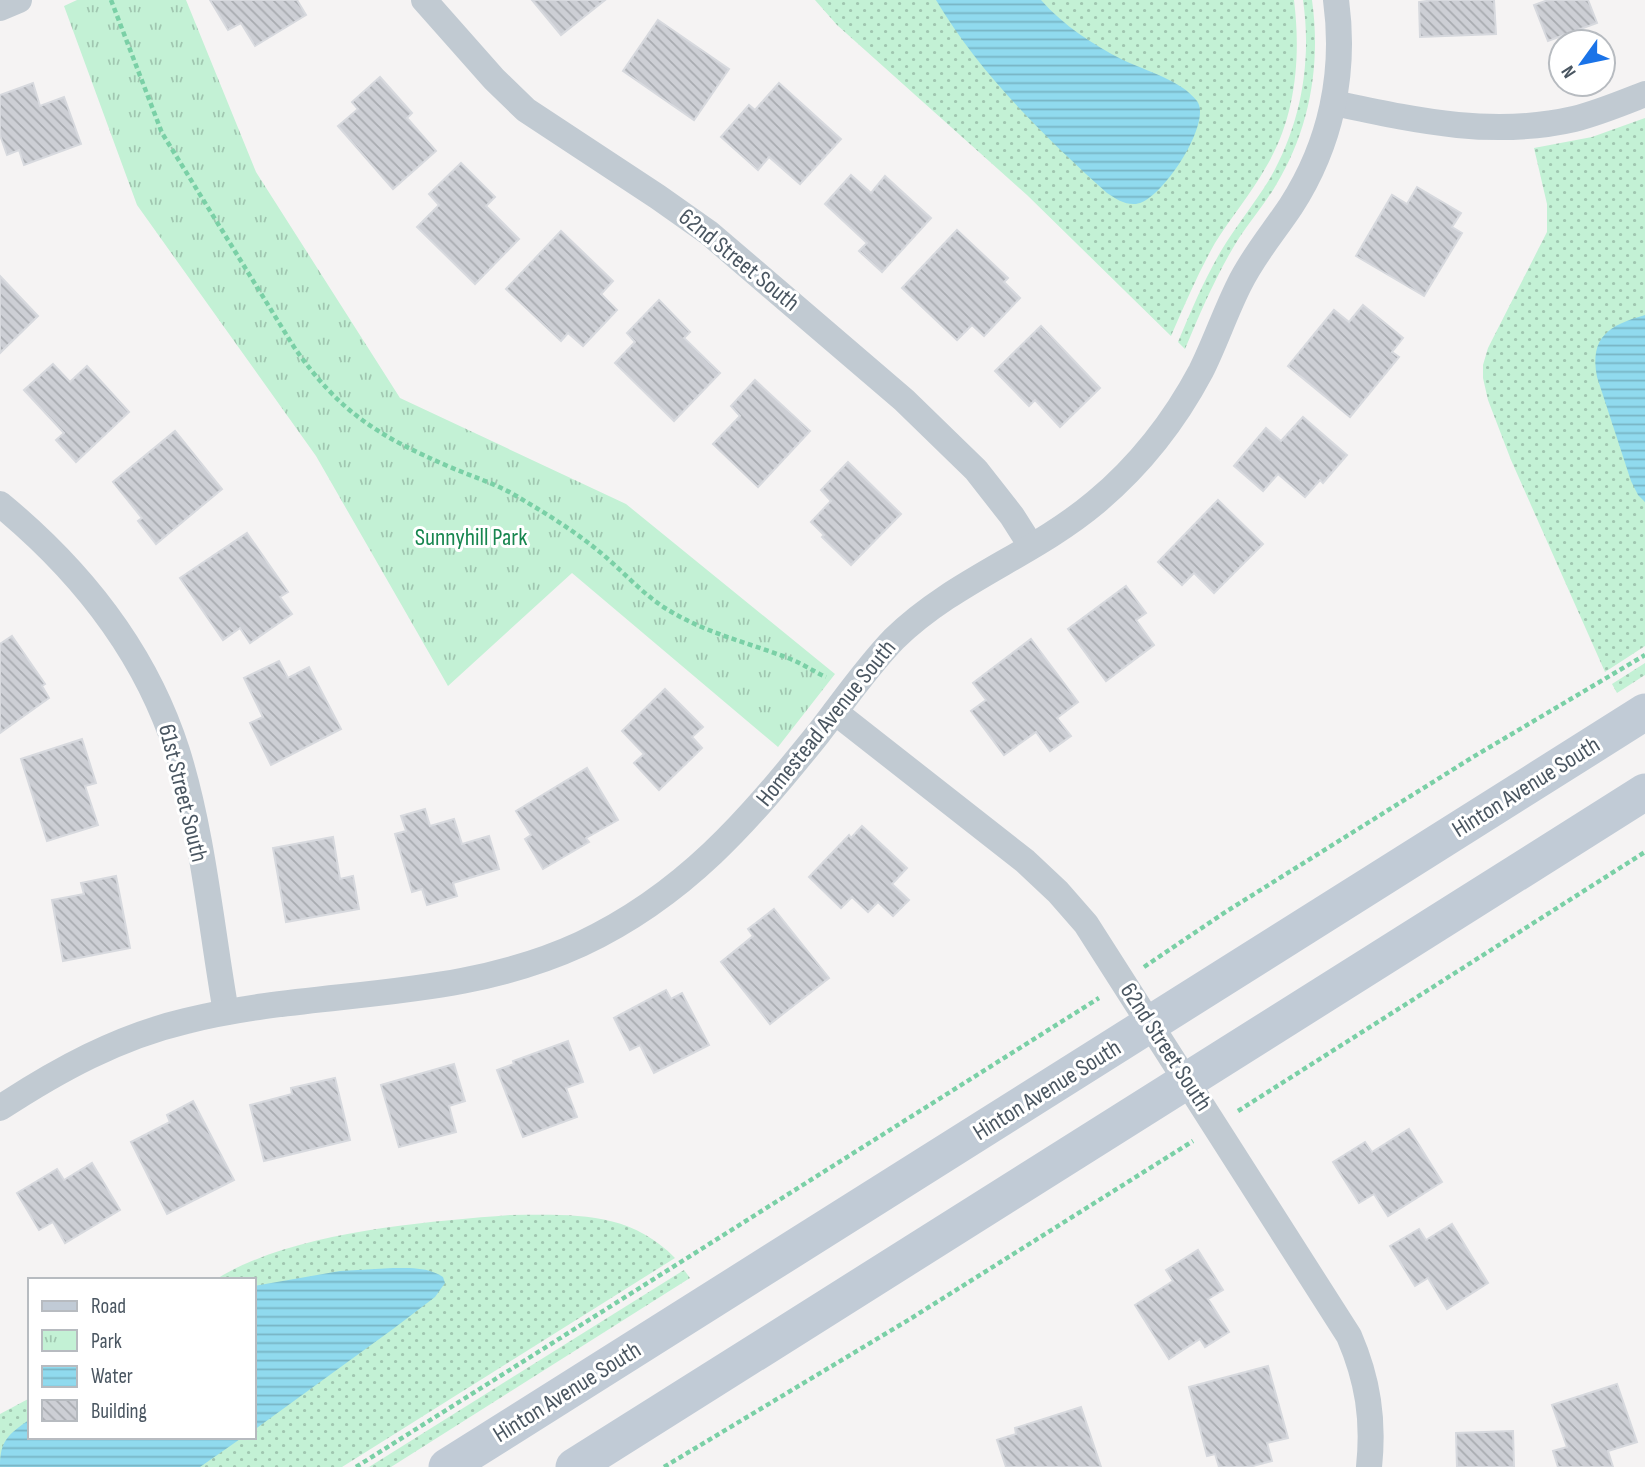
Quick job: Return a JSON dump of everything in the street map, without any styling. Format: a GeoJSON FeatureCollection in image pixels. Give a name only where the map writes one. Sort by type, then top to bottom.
{"type":"FeatureCollection","features":[{"type":"Feature","properties":{"kind":"main road","name":"Hinton Avenue South"},"geometry":{"type":"LineString","coordinates":[[447,1467],[1645,712]]}},
{"type":"Feature","properties":{"kind":"main road"},"geometry":{"type":"LineString","coordinates":[[574,1467],[1645,792]]}},
{"type":"Feature","properties":{"kind":"street"},"geometry":{"type":"LineString","coordinates":[[0,8],[19,0]]}},
{"type":"Feature","properties":{"kind":"street","name":"62nd Street South"},"geometry":{"type":"LineString","coordinates":[[424,0],[502,88],[526,110],[709,233],[912,407],[958,450],[986,481],[1031,546]]}},
{"type":"Feature","properties":{"kind":"street","name":"Homestead Avenue South"},"geometry":{"type":"LineString","coordinates":[[0,1108],[60,1070],[101,1050],[156,1029],[226,1013],[462,982],[538,961],[586,941],[643,908],[690,874],[751,816],[874,661],[909,626],[956,589],[1031,546],[1075,518],[1107,493],[1142,457],[1174,416],[1201,370],[1245,273],[1304,184],[1317,154],[1334,103],[1340,52],[1336,0]]}},
{"type":"Feature","properties":{"kind":"street"},"geometry":{"type":"LineString","coordinates":[[1334,103],[1448,125],[1512,128],[1574,118],[1645,94]]}},
{"type":"Feature","properties":{"kind":"street","name":"61st Street South"},"geometry":{"type":"LineString","coordinates":[[0,504],[45,542],[90,592],[131,651],[163,713],[190,800],[226,1013]]}},
{"type":"Feature","properties":{"kind":"street","name":"62nd Street South"},"geometry":{"type":"LineString","coordinates":[[835,712],[1036,870],[1086,924],[1349,1336],[1369,1396],[1372,1434],[1369,1467]]}},
{"type":"Feature","properties":{"kind":"path"},"geometry":{"type":"LineString","coordinates":[[111,0],[162,133],[289,339],[316,377],[339,402],[360,420],[396,441],[502,488],[538,509],[586,541],[657,603],[672,612],[819,673]]}},
{"type":"Feature","properties":{"kind":"path"},"geometry":{"type":"LineString","coordinates":[[1178,944],[1484,750],[1645,655]]}},
{"type":"Feature","properties":{"kind":"path"},"geometry":{"type":"LineString","coordinates":[[1272,1088],[1645,852]]}},
{"type":"Feature","properties":{"kind":"path"},"geometry":{"type":"LineString","coordinates":[[356,1467],[1073,1015]]}},
{"type":"Feature","properties":{"kind":"path"},"geometry":{"type":"LineString","coordinates":[[664,1467],[891,1331],[1007,1256],[1165,1160]]}},
{"type":"Feature","properties":{"kind":"green space","name":"Sunnyhill Park"},"geometry":{"type":"Polygon","coordinates":[[[77,0],[186,0],[256,172],[400,398],[626,504],[835,674],[778,747],[572,573],[448,686],[316,456],[137,205],[64,6],[77,0]]]}},
{"type":"Feature","properties":{"kind":"green space"},"geometry":{"type":"Polygon","coordinates":[[[815,0],[1294,0],[1296,65],[1284,128],[1260,177],[1209,254],[1171,336],[1027,195],[837,25],[815,0]]]}},
{"type":"Feature","properties":{"kind":"green space"},"geometry":{"type":"Polygon","coordinates":[[[1303,0],[1312,0],[1315,48],[1314,72],[1305,119],[1288,164],[1239,238],[1203,306],[1185,349],[1178,342],[1203,284],[1227,242],[1269,180],[1289,137],[1305,70],[1303,0]]]}},
{"type":"Feature","properties":{"kind":"green space"},"geometry":{"type":"Polygon","coordinates":[[[1645,118],[1645,646],[1605,672],[1511,460],[1488,400],[1483,365],[1488,348],[1547,232],[1547,204],[1534,148],[1592,137],[1645,118]]]}},
{"type":"Feature","properties":{"kind":"green space"},"geometry":{"type":"Polygon","coordinates":[[[1645,663],[1645,675],[1617,693],[1612,684],[1645,663]]]}},
{"type":"Feature","properties":{"kind":"green space"},"geometry":{"type":"Polygon","coordinates":[[[510,1215],[598,1218],[638,1231],[657,1242],[675,1258],[342,1467],[0,1467],[0,1414],[28,1399],[28,1439],[256,1439],[256,1278],[219,1278],[246,1264],[318,1240],[437,1221],[510,1215]]]}},
{"type":"Feature","properties":{"kind":"green space"},"geometry":{"type":"Polygon","coordinates":[[[684,1270],[690,1278],[391,1467],[369,1467],[684,1270]]]}},
{"type":"Feature","properties":{"kind":"water"},"geometry":{"type":"Polygon","coordinates":[[[936,0],[1041,0],[1089,41],[1182,87],[1197,101],[1200,111],[1198,126],[1191,142],[1171,176],[1146,200],[1136,204],[1124,203],[1107,193],[1014,103],[972,53],[936,0]]]}},
{"type":"Feature","properties":{"kind":"water"},"geometry":{"type":"Polygon","coordinates":[[[1645,315],[1645,502],[1631,481],[1597,377],[1595,363],[1599,342],[1605,334],[1622,323],[1645,315]]]}},
{"type":"Feature","properties":{"kind":"water"},"geometry":{"type":"Polygon","coordinates":[[[419,1269],[443,1277],[445,1283],[435,1297],[256,1429],[256,1286],[340,1271],[419,1269]]]}},
{"type":"Feature","properties":{"kind":"water"},"geometry":{"type":"Polygon","coordinates":[[[28,1420],[28,1439],[240,1439],[200,1467],[0,1467],[4,1444],[16,1429],[28,1420]]]}},
{"type":"Feature","properties":{"kind":"building"},"geometry":{"type":"Polygon","coordinates":[[[210,0],[297,0],[306,15],[255,46],[241,23],[228,30],[210,0]]]}},
{"type":"Feature","properties":{"kind":"building"},"geometry":{"type":"Polygon","coordinates":[[[532,0],[605,0],[561,35],[532,0]]]}},
{"type":"Feature","properties":{"kind":"building"},"geometry":{"type":"Polygon","coordinates":[[[1494,0],[1496,34],[1420,37],[1419,2],[1494,0]]]}},
{"type":"Feature","properties":{"kind":"building"},"geometry":{"type":"Polygon","coordinates":[[[1548,0],[1588,0],[1597,23],[1583,28],[1547,28],[1547,38],[1534,5],[1548,0]]]}},
{"type":"Feature","properties":{"kind":"building"},"geometry":{"type":"Polygon","coordinates":[[[658,20],[729,69],[694,120],[623,71],[658,20]]]}},
{"type":"Feature","properties":{"kind":"building"},"geometry":{"type":"Polygon","coordinates":[[[380,77],[412,113],[407,118],[436,151],[393,189],[338,126],[358,109],[352,102],[380,77]]]}},
{"type":"Feature","properties":{"kind":"building"},"geometry":{"type":"Polygon","coordinates":[[[33,83],[40,106],[64,97],[81,144],[24,165],[19,150],[7,155],[0,135],[0,95],[33,83]]]}},
{"type":"Feature","properties":{"kind":"building"},"geometry":{"type":"Polygon","coordinates":[[[779,83],[841,139],[800,184],[769,157],[758,170],[721,137],[749,105],[755,110],[779,83]]]}},
{"type":"Feature","properties":{"kind":"building"},"geometry":{"type":"Polygon","coordinates":[[[461,163],[495,197],[486,206],[519,239],[475,284],[417,227],[439,205],[429,194],[461,163]]]}},
{"type":"Feature","properties":{"kind":"building"},"geometry":{"type":"Polygon","coordinates":[[[851,175],[871,193],[885,176],[931,218],[882,272],[859,251],[867,243],[825,204],[851,175]]]}},
{"type":"Feature","properties":{"kind":"building"},"geometry":{"type":"Polygon","coordinates":[[[1417,187],[1461,213],[1452,227],[1462,233],[1424,296],[1356,256],[1392,195],[1407,204],[1417,187]]]}},
{"type":"Feature","properties":{"kind":"building"},"geometry":{"type":"Polygon","coordinates":[[[957,230],[1008,278],[1004,282],[1020,298],[984,336],[972,325],[957,340],[902,288],[957,230]]]}},
{"type":"Feature","properties":{"kind":"building"},"geometry":{"type":"Polygon","coordinates":[[[561,231],[613,281],[601,294],[617,310],[583,346],[568,333],[561,341],[506,289],[561,231]]]}},
{"type":"Feature","properties":{"kind":"building"},"geometry":{"type":"Polygon","coordinates":[[[0,276],[38,316],[0,353],[0,276]]]}},
{"type":"Feature","properties":{"kind":"building"},"geometry":{"type":"Polygon","coordinates":[[[659,300],[690,332],[684,338],[720,373],[674,421],[615,363],[635,342],[627,333],[659,300]]]}},
{"type":"Feature","properties":{"kind":"building"},"geometry":{"type":"Polygon","coordinates":[[[1363,305],[1403,338],[1392,352],[1399,357],[1350,417],[1288,366],[1334,310],[1349,322],[1363,305]]]}},
{"type":"Feature","properties":{"kind":"building"},"geometry":{"type":"Polygon","coordinates":[[[1041,326],[1100,388],[1060,427],[1035,400],[1029,406],[995,371],[1041,326]]]}},
{"type":"Feature","properties":{"kind":"building"},"geometry":{"type":"Polygon","coordinates":[[[53,364],[70,382],[87,366],[129,412],[76,462],[56,440],[64,433],[24,390],[53,364]]]}},
{"type":"Feature","properties":{"kind":"building"},"geometry":{"type":"Polygon","coordinates":[[[755,380],[810,431],[758,487],[713,444],[740,416],[731,406],[755,380]]]}},
{"type":"Feature","properties":{"kind":"building"},"geometry":{"type":"Polygon","coordinates":[[[1303,417],[1347,455],[1323,483],[1320,480],[1305,497],[1278,474],[1263,491],[1234,466],[1266,428],[1281,441],[1303,417]]]}},
{"type":"Feature","properties":{"kind":"building"},"geometry":{"type":"Polygon","coordinates":[[[175,431],[222,489],[156,544],[138,521],[142,518],[113,482],[175,431]]]}},
{"type":"Feature","properties":{"kind":"building"},"geometry":{"type":"Polygon","coordinates":[[[848,462],[901,514],[851,565],[822,537],[824,535],[811,522],[831,501],[821,490],[848,462]]]}},
{"type":"Feature","properties":{"kind":"building"},"geometry":{"type":"Polygon","coordinates":[[[1218,500],[1263,544],[1214,593],[1194,573],[1182,585],[1158,562],[1218,500]]]}},
{"type":"Feature","properties":{"kind":"building"},"geometry":{"type":"Polygon","coordinates":[[[247,533],[288,592],[280,597],[292,614],[250,643],[240,628],[223,640],[180,578],[247,533]]]}},
{"type":"Feature","properties":{"kind":"building"},"geometry":{"type":"Polygon","coordinates":[[[1126,586],[1146,613],[1136,620],[1154,645],[1106,681],[1068,629],[1126,586]]]}},
{"type":"Feature","properties":{"kind":"building"},"geometry":{"type":"Polygon","coordinates":[[[12,636],[45,684],[42,686],[49,698],[0,733],[0,644],[12,636]]]}},
{"type":"Feature","properties":{"kind":"building"},"geometry":{"type":"Polygon","coordinates":[[[1031,639],[1078,702],[1057,718],[1071,736],[1050,751],[1036,732],[1004,755],[971,711],[986,700],[973,683],[1031,639]]]}},
{"type":"Feature","properties":{"kind":"building"},"geometry":{"type":"Polygon","coordinates":[[[279,661],[288,678],[309,667],[341,729],[271,765],[250,723],[263,717],[244,678],[279,661]]]}},
{"type":"Feature","properties":{"kind":"building"},"geometry":{"type":"Polygon","coordinates":[[[665,689],[703,727],[692,737],[702,748],[659,790],[634,763],[644,754],[622,731],[665,689]]]}},
{"type":"Feature","properties":{"kind":"building"},"geometry":{"type":"Polygon","coordinates":[[[82,739],[96,783],[85,786],[98,825],[47,841],[21,759],[82,739]]]}},
{"type":"Feature","properties":{"kind":"building"},"geometry":{"type":"Polygon","coordinates":[[[587,768],[618,820],[586,838],[589,842],[543,869],[525,839],[531,835],[516,811],[587,768]]]}},
{"type":"Feature","properties":{"kind":"building"},"geometry":{"type":"Polygon","coordinates":[[[425,809],[430,826],[454,819],[462,844],[489,836],[499,869],[453,883],[457,896],[427,905],[422,889],[412,892],[395,834],[406,831],[401,816],[425,809]]]}},
{"type":"Feature","properties":{"kind":"building"},"geometry":{"type":"Polygon","coordinates":[[[862,826],[907,868],[892,884],[909,900],[893,916],[878,902],[868,912],[852,897],[841,908],[809,877],[849,835],[851,838],[862,826]]]}},
{"type":"Feature","properties":{"kind":"building"},"geometry":{"type":"Polygon","coordinates":[[[333,837],[340,879],[353,876],[359,909],[286,922],[273,848],[333,837]]]}},
{"type":"Feature","properties":{"kind":"building"},"geometry":{"type":"Polygon","coordinates":[[[116,876],[130,948],[63,961],[52,900],[84,894],[81,883],[116,876]]]}},
{"type":"Feature","properties":{"kind":"building"},"geometry":{"type":"Polygon","coordinates":[[[774,909],[829,978],[770,1024],[721,962],[753,936],[748,929],[774,909]]]}},
{"type":"Feature","properties":{"kind":"building"},"geometry":{"type":"Polygon","coordinates":[[[666,990],[671,999],[682,993],[709,1045],[654,1073],[640,1045],[630,1050],[614,1018],[666,990]]]}},
{"type":"Feature","properties":{"kind":"building"},"geometry":{"type":"Polygon","coordinates":[[[568,1041],[583,1082],[566,1088],[577,1117],[523,1137],[497,1070],[514,1064],[513,1061],[568,1041]]]}},
{"type":"Feature","properties":{"kind":"building"},"geometry":{"type":"Polygon","coordinates":[[[454,1064],[465,1101],[449,1106],[456,1132],[399,1147],[381,1085],[454,1064]]]}},
{"type":"Feature","properties":{"kind":"building"},"geometry":{"type":"Polygon","coordinates":[[[335,1078],[350,1140],[264,1161],[250,1105],[292,1094],[291,1088],[335,1078]]]}},
{"type":"Feature","properties":{"kind":"building"},"geometry":{"type":"Polygon","coordinates":[[[193,1101],[234,1180],[167,1214],[131,1142],[170,1122],[167,1115],[193,1101]]]}},
{"type":"Feature","properties":{"kind":"building"},"geometry":{"type":"Polygon","coordinates":[[[1409,1129],[1442,1182],[1388,1216],[1374,1194],[1359,1203],[1333,1162],[1365,1142],[1372,1152],[1409,1129]]]}},
{"type":"Feature","properties":{"kind":"building"},"geometry":{"type":"Polygon","coordinates":[[[92,1163],[120,1210],[65,1243],[53,1222],[39,1230],[17,1193],[57,1169],[64,1180],[92,1163]]]}},
{"type":"Feature","properties":{"kind":"building"},"geometry":{"type":"Polygon","coordinates":[[[1452,1224],[1488,1283],[1447,1309],[1428,1278],[1415,1286],[1390,1246],[1419,1229],[1426,1240],[1452,1224]]]}},
{"type":"Feature","properties":{"kind":"building"},"geometry":{"type":"Polygon","coordinates":[[[1198,1250],[1223,1290],[1208,1299],[1229,1332],[1205,1347],[1200,1339],[1169,1359],[1135,1305],[1173,1281],[1166,1270],[1198,1250]]]}},
{"type":"Feature","properties":{"kind":"building"},"geometry":{"type":"Polygon","coordinates":[[[1268,1366],[1288,1438],[1267,1443],[1272,1461],[1249,1467],[1219,1467],[1215,1454],[1207,1456],[1189,1387],[1268,1366]]]}},
{"type":"Feature","properties":{"kind":"building"},"geometry":{"type":"Polygon","coordinates":[[[1617,1384],[1637,1442],[1608,1451],[1613,1467],[1558,1467],[1553,1451],[1567,1447],[1552,1405],[1617,1384]]]}},
{"type":"Feature","properties":{"kind":"building"},"geometry":{"type":"Polygon","coordinates":[[[1081,1407],[1101,1467],[1006,1467],[997,1440],[1016,1434],[1015,1428],[1081,1407]]]}},
{"type":"Feature","properties":{"kind":"building"},"geometry":{"type":"Polygon","coordinates":[[[1513,1431],[1514,1467],[1457,1467],[1456,1433],[1513,1431]]]}}]}
